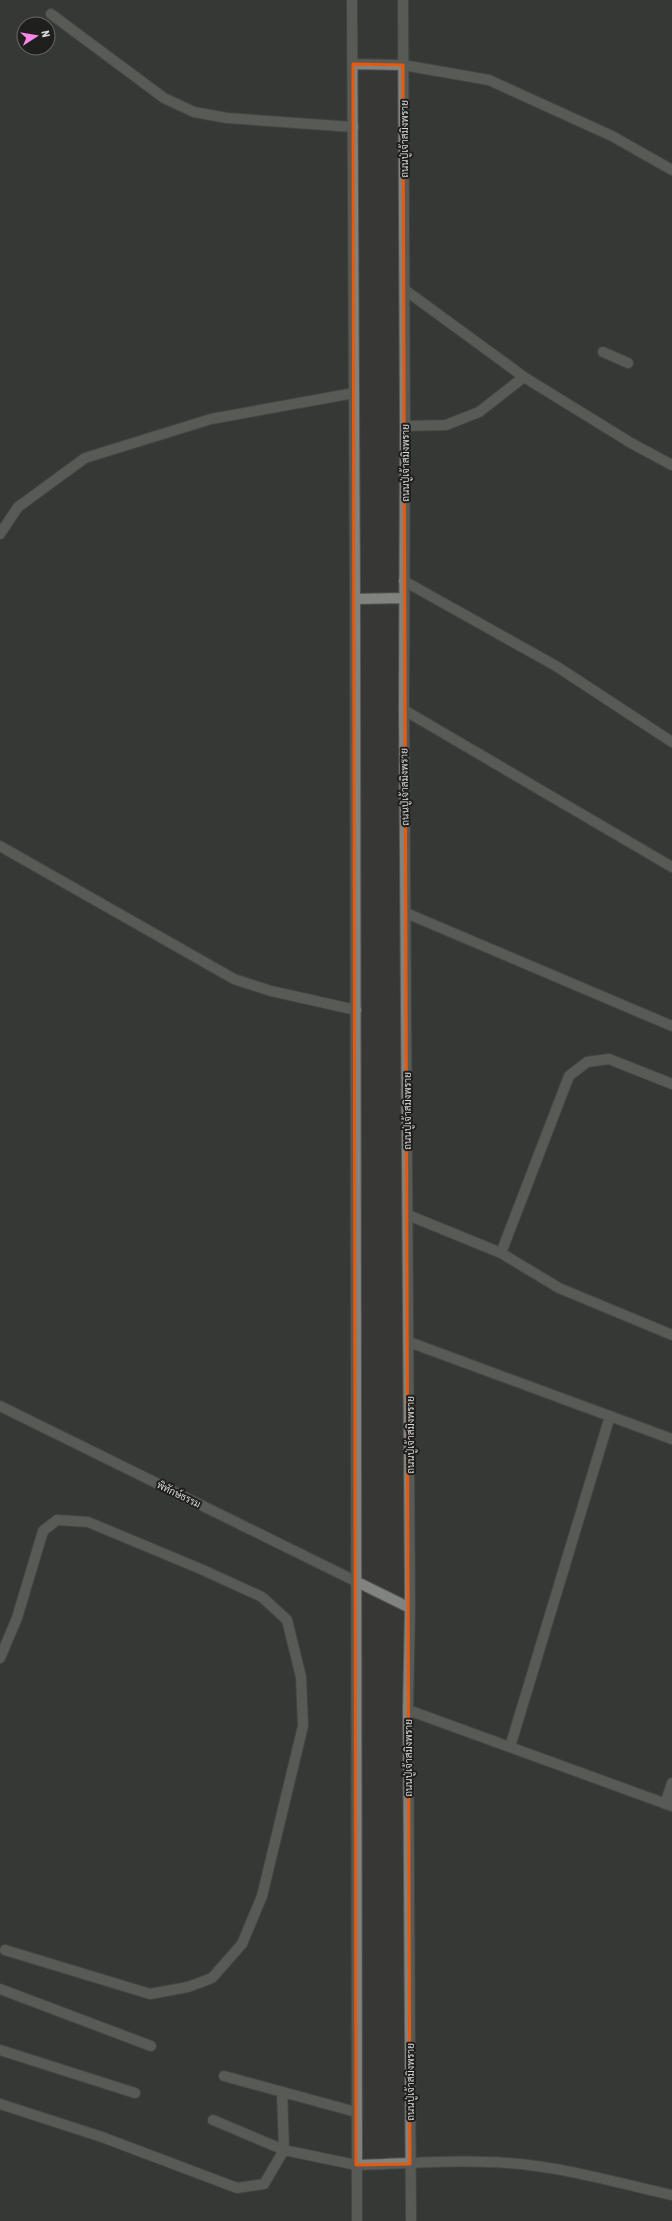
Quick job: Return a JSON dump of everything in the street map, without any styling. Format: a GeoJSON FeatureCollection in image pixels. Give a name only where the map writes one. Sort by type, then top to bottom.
{"type":"FeatureCollection","features":[{"type":"Feature","properties":{"kind":"main road"},"geometry":{"type":"LineString","coordinates":[[352,0],[356,599],[358,1581],[357,2221]]}},
{"type":"Feature","properties":{"kind":"main road","name":"ถนนปู่เจ้าสมิงพราย"},"geometry":{"type":"LineString","coordinates":[[403,0],[406,426],[404,710],[409,1342],[410,1608],[408,1710],[411,2221]]}},
{"type":"Feature","properties":{"kind":"main road"},"geometry":{"type":"LineString","coordinates":[[51,14],[164,98],[194,112],[227,118],[353,127]]}},
{"type":"Feature","properties":{"kind":"main road"},"geometry":{"type":"LineString","coordinates":[[353,64],[403,65],[489,80],[612,136],[672,170]]}},
{"type":"Feature","properties":{"kind":"main road"},"geometry":{"type":"LineString","coordinates":[[405,290],[524,377],[631,443],[672,465]]}},
{"type":"Feature","properties":{"kind":"main road"},"geometry":{"type":"LineString","coordinates":[[603,352],[628,363]]}},
{"type":"Feature","properties":{"kind":"main road"},"geometry":{"type":"LineString","coordinates":[[406,426],[446,425],[479,412],[524,377]]}},
{"type":"Feature","properties":{"kind":"main road"},"geometry":{"type":"LineString","coordinates":[[0,534],[18,507],[85,458],[211,419],[354,393]]}},
{"type":"Feature","properties":{"kind":"main road"},"geometry":{"type":"LineString","coordinates":[[404,581],[556,666],[672,742]]}},
{"type":"Feature","properties":{"kind":"main road"},"geometry":{"type":"LineString","coordinates":[[356,599],[404,598]]}},
{"type":"Feature","properties":{"kind":"main road"},"geometry":{"type":"LineString","coordinates":[[404,710],[672,866]]}},
{"type":"Feature","properties":{"kind":"main road"},"geometry":{"type":"LineString","coordinates":[[0,846],[234,978],[271,992],[356,1010]]}},
{"type":"Feature","properties":{"kind":"main road"},"geometry":{"type":"LineString","coordinates":[[406,913],[672,1026]]}},
{"type":"Feature","properties":{"kind":"main road"},"geometry":{"type":"LineString","coordinates":[[501,1253],[569,1076],[587,1062],[609,1059],[672,1084]]}},
{"type":"Feature","properties":{"kind":"main road"},"geometry":{"type":"LineString","coordinates":[[408,1216],[501,1253],[559,1288],[672,1335]]}},
{"type":"Feature","properties":{"kind":"main road"},"geometry":{"type":"LineString","coordinates":[[409,1342],[672,1440]]}},
{"type":"Feature","properties":{"kind":"main road","name":"พิทักษ์ธรรม"},"geometry":{"type":"LineString","coordinates":[[0,1406],[358,1581],[410,1608]]}},
{"type":"Feature","properties":{"kind":"main road"},"geometry":{"type":"LineString","coordinates":[[510,1747],[610,1416]]}},
{"type":"Feature","properties":{"kind":"main road"},"geometry":{"type":"LineString","coordinates":[[0,1658],[17,1618],[43,1531],[57,1520],[88,1522],[203,1570],[262,1597],[286,1620],[301,1677],[302,1726],[262,1896],[242,1944],[212,1978],[188,1987],[150,1994],[5,1950]]}},
{"type":"Feature","properties":{"kind":"main road"},"geometry":{"type":"LineString","coordinates":[[408,1710],[669,1805],[672,1783]]}},
{"type":"Feature","properties":{"kind":"main road"},"geometry":{"type":"LineString","coordinates":[[0,1989],[151,2046]]}},
{"type":"Feature","properties":{"kind":"main road"},"geometry":{"type":"LineString","coordinates":[[0,2050],[135,2093]]}},
{"type":"Feature","properties":{"kind":"main road"},"geometry":{"type":"LineString","coordinates":[[224,2076],[356,2112]]}},
{"type":"Feature","properties":{"kind":"main road"},"geometry":{"type":"LineString","coordinates":[[0,2104],[102,2138],[237,2188],[264,2184],[284,2150],[282,2092]]}},
{"type":"Feature","properties":{"kind":"main road"},"geometry":{"type":"LineString","coordinates":[[213,2120],[284,2150],[356,2165],[457,2161],[508,2163],[560,2169],[672,2195]]}},
{"type":"Feature","properties":{"kind":"highlighted area"},"geometry":{"type":"Polygon","coordinates":[[[353,64],[403,65],[410,2164],[356,2165],[353,64]]]}}]}
